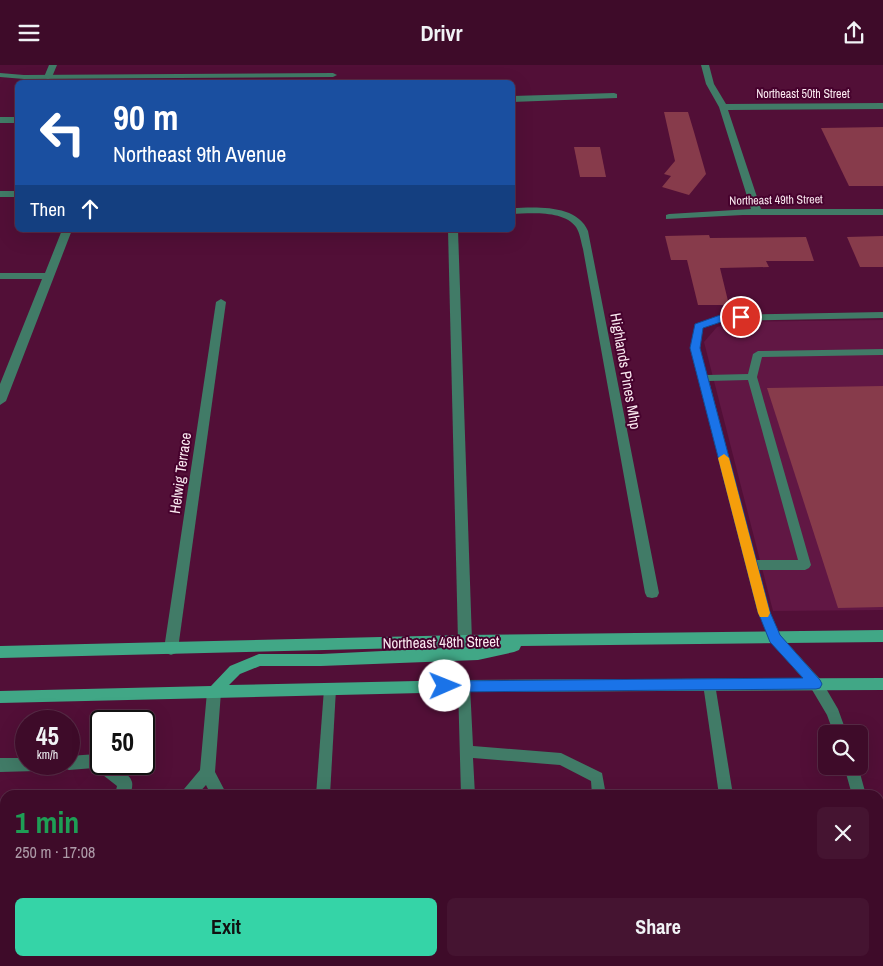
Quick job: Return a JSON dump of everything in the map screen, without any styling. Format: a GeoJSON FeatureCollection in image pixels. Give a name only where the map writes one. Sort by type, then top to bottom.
{"type":"FeatureCollection","features":[{"type":"Feature","properties":{"kind":"main road","name":"Northeast 48th Street"},"geometry":{"type":"LineString","coordinates":[[0,652],[465,641],[883,636]]}},
{"type":"Feature","properties":{"kind":"main road"},"geometry":{"type":"LineString","coordinates":[[214,692],[235,670],[259,660],[321,661],[478,654],[535,640]]}},
{"type":"Feature","properties":{"kind":"main road"},"geometry":{"type":"LineString","coordinates":[[0,697],[464,686],[883,684]]}},
{"type":"Feature","properties":{"kind":"street"},"geometry":{"type":"LineString","coordinates":[[48,77],[53,65]]}},
{"type":"Feature","properties":{"kind":"street"},"geometry":{"type":"LineString","coordinates":[[705,65],[710,85],[722,107],[756,213]]}},
{"type":"Feature","properties":{"kind":"street"},"geometry":{"type":"LineString","coordinates":[[515,99],[614,96]]}},
{"type":"Feature","properties":{"kind":"street","name":"Northeast 50th Street"},"geometry":{"type":"LineString","coordinates":[[722,107],[883,106]]}},
{"type":"Feature","properties":{"kind":"street"},"geometry":{"type":"LineString","coordinates":[[0,120],[15,120]]}},
{"type":"Feature","properties":{"kind":"street"},"geometry":{"type":"LineString","coordinates":[[0,194],[15,194]]}},
{"type":"Feature","properties":{"kind":"street","name":"Highlands Pines Mhp"},"geometry":{"type":"LineString","coordinates":[[515,211],[551,212],[570,217],[580,225],[590,258],[652,593]]}},
{"type":"Feature","properties":{"kind":"street","name":"Northeast 49th Street"},"geometry":{"type":"LineString","coordinates":[[669,217],[756,213],[883,212]]}},
{"type":"Feature","properties":{"kind":"street"},"geometry":{"type":"LineString","coordinates":[[0,401],[5,374],[49,276],[66,232]]}},
{"type":"Feature","properties":{"kind":"street"},"geometry":{"type":"LineString","coordinates":[[453,232],[465,641]]}},
{"type":"Feature","properties":{"kind":"street"},"geometry":{"type":"LineString","coordinates":[[0,276],[49,276]]}},
{"type":"Feature","properties":{"kind":"street","name":"Helwig Terrace"},"geometry":{"type":"LineString","coordinates":[[171,649],[222,302]]}},
{"type":"Feature","properties":{"kind":"street"},"geometry":{"type":"LineString","coordinates":[[214,692],[207,773],[216,790]]}},
{"type":"Feature","properties":{"kind":"street"},"geometry":{"type":"LineString","coordinates":[[80,762],[96,761],[125,783],[124,790]]}},
{"type":"Feature","properties":{"kind":"street"},"geometry":{"type":"LineString","coordinates":[[0,765],[15,765]]}},
{"type":"Feature","properties":{"kind":"street"},"geometry":{"type":"LineString","coordinates":[[191,790],[207,773]]}},
{"type":"Feature","properties":{"kind":"lane"},"geometry":{"type":"LineString","coordinates":[[0,75],[48,77],[333,75]]}},
{"type":"Feature","properties":{"kind":"lane"},"geometry":{"type":"LineString","coordinates":[[838,725],[833,713],[816,684],[775,638],[764,612],[695,348],[698,326],[723,317],[883,315]]}},
{"type":"Feature","properties":{"kind":"lane"},"geometry":{"type":"LineString","coordinates":[[751,565],[804,565],[752,377],[758,354],[881,352]]}},
{"type":"Feature","properties":{"kind":"lane"},"geometry":{"type":"LineString","coordinates":[[703,378],[752,377]]}},
{"type":"Feature","properties":{"kind":"lane"},"geometry":{"type":"LineString","coordinates":[[709,684],[725,790]]}},
{"type":"Feature","properties":{"kind":"lane"},"geometry":{"type":"LineString","coordinates":[[464,686],[468,790]]}},
{"type":"Feature","properties":{"kind":"lane"},"geometry":{"type":"LineString","coordinates":[[322,790],[330,689]]}},
{"type":"Feature","properties":{"kind":"lane"},"geometry":{"type":"LineString","coordinates":[[466,751],[561,759],[597,777],[598,790]]}},
{"type":"Feature","properties":{"kind":"lane"},"geometry":{"type":"LineString","coordinates":[[853,775],[857,790]]}},
{"type":"Feature","properties":{"kind":"shaded area"},"geometry":{"type":"Polygon","coordinates":[[[883,320],[883,610],[773,611],[704,342],[717,327],[734,322],[883,320]]]}},
{"type":"Feature","properties":{"kind":"building"},"geometry":{"type":"Polygon","coordinates":[[[664,112],[688,112],[706,174],[689,195],[662,187],[671,176],[664,174],[675,161],[664,112]]]}},
{"type":"Feature","properties":{"kind":"building"},"geometry":{"type":"Polygon","coordinates":[[[883,127],[883,186],[849,186],[821,128],[883,127]]]}},
{"type":"Feature","properties":{"kind":"building"},"geometry":{"type":"Polygon","coordinates":[[[574,147],[600,147],[606,177],[580,177],[574,147]]]}},
{"type":"Feature","properties":{"kind":"building"},"geometry":{"type":"Polygon","coordinates":[[[709,235],[710,238],[806,237],[814,261],[766,261],[769,267],[720,268],[729,305],[698,305],[687,260],[671,260],[665,236],[709,235]]]}},
{"type":"Feature","properties":{"kind":"building"},"geometry":{"type":"Polygon","coordinates":[[[883,236],[883,267],[860,267],[847,237],[883,236]]]}},
{"type":"Feature","properties":{"kind":"building"},"geometry":{"type":"Polygon","coordinates":[[[883,386],[883,607],[838,608],[767,388],[883,386]]]}},
{"type":"Feature","properties":{"kind":"slow traffic"},"geometry":{"type":"LineString","coordinates":[[724,458],[764,613]]}},
{"type":"Feature","properties":{"kind":"route"},"geometry":{"type":"LineString","coordinates":[[445,686],[816,684],[775,638],[764,612],[695,348],[698,326],[723,317],[741,317]]}}]}
